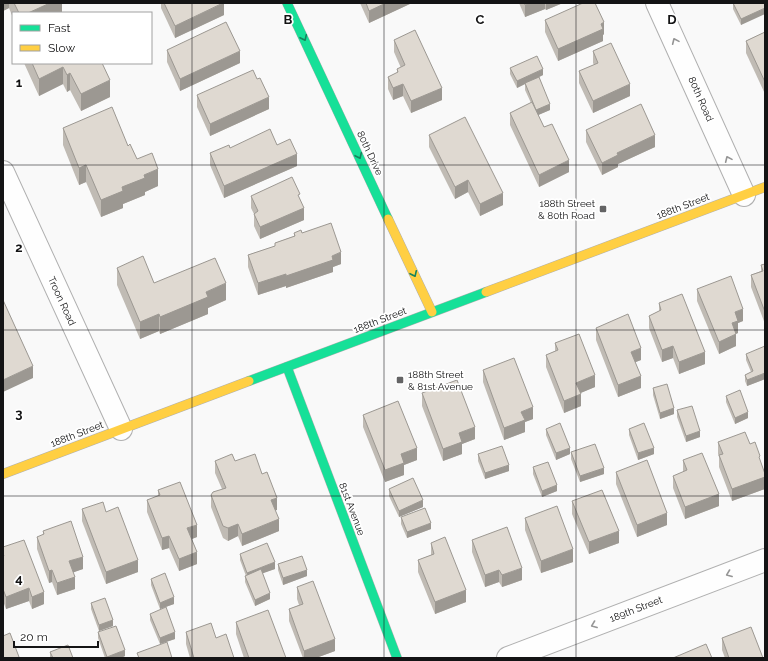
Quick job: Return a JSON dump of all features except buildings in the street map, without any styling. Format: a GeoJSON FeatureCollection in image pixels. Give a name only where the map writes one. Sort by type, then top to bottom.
{"type":"FeatureCollection","features":[{"type":"Feature","properties":{"kind":"street","name":"80th Drive"},"geometry":{"type":"LineString","coordinates":[[287,3],[432,312]]}},
{"type":"Feature","properties":{"kind":"street","name":"80th Road"},"geometry":{"type":"LineString","coordinates":[[657,3],[744,195]]}},
{"type":"Feature","properties":{"kind":"street","name":"Troon Road"},"geometry":{"type":"LineString","coordinates":[[3,172],[121,429]]}},
{"type":"Feature","properties":{"kind":"street","name":"188th Street"},"geometry":{"type":"LineString","coordinates":[[3,474],[765,187]]}},
{"type":"Feature","properties":{"kind":"street","name":"81st Avenue"},"geometry":{"type":"LineString","coordinates":[[286,367],[397,658]]}},
{"type":"Feature","properties":{"kind":"street","name":"189th Street"},"geometry":{"type":"LineString","coordinates":[[508,658],[765,560]]}},
{"type":"Feature","properties":{"kind":"traffic: fast"},"geometry":{"type":"LineString","coordinates":[[287,3],[388,219]]}},
{"type":"Feature","properties":{"kind":"traffic: fast"},"geometry":{"type":"LineString","coordinates":[[249,381],[486,292]]}},
{"type":"Feature","properties":{"kind":"traffic: fast"},"geometry":{"type":"LineString","coordinates":[[287,367],[397,658]]}},
{"type":"Feature","properties":{"kind":"traffic: slow"},"geometry":{"type":"LineString","coordinates":[[486,292],[765,187]]}},
{"type":"Feature","properties":{"kind":"traffic: slow"},"geometry":{"type":"LineString","coordinates":[[388,219],[432,312]]}},
{"type":"Feature","properties":{"kind":"traffic: slow"},"geometry":{"type":"LineString","coordinates":[[3,474],[249,381]]}},
{"type":"Feature","properties":{"kind":"place","name":"188th Street & 80th Road"},"geometry":{"type":"Point","coordinates":[603,209]}},
{"type":"Feature","properties":{"kind":"place","name":"188th Street & 81st Avenue"},"geometry":{"type":"Point","coordinates":[400,380]}}]}
